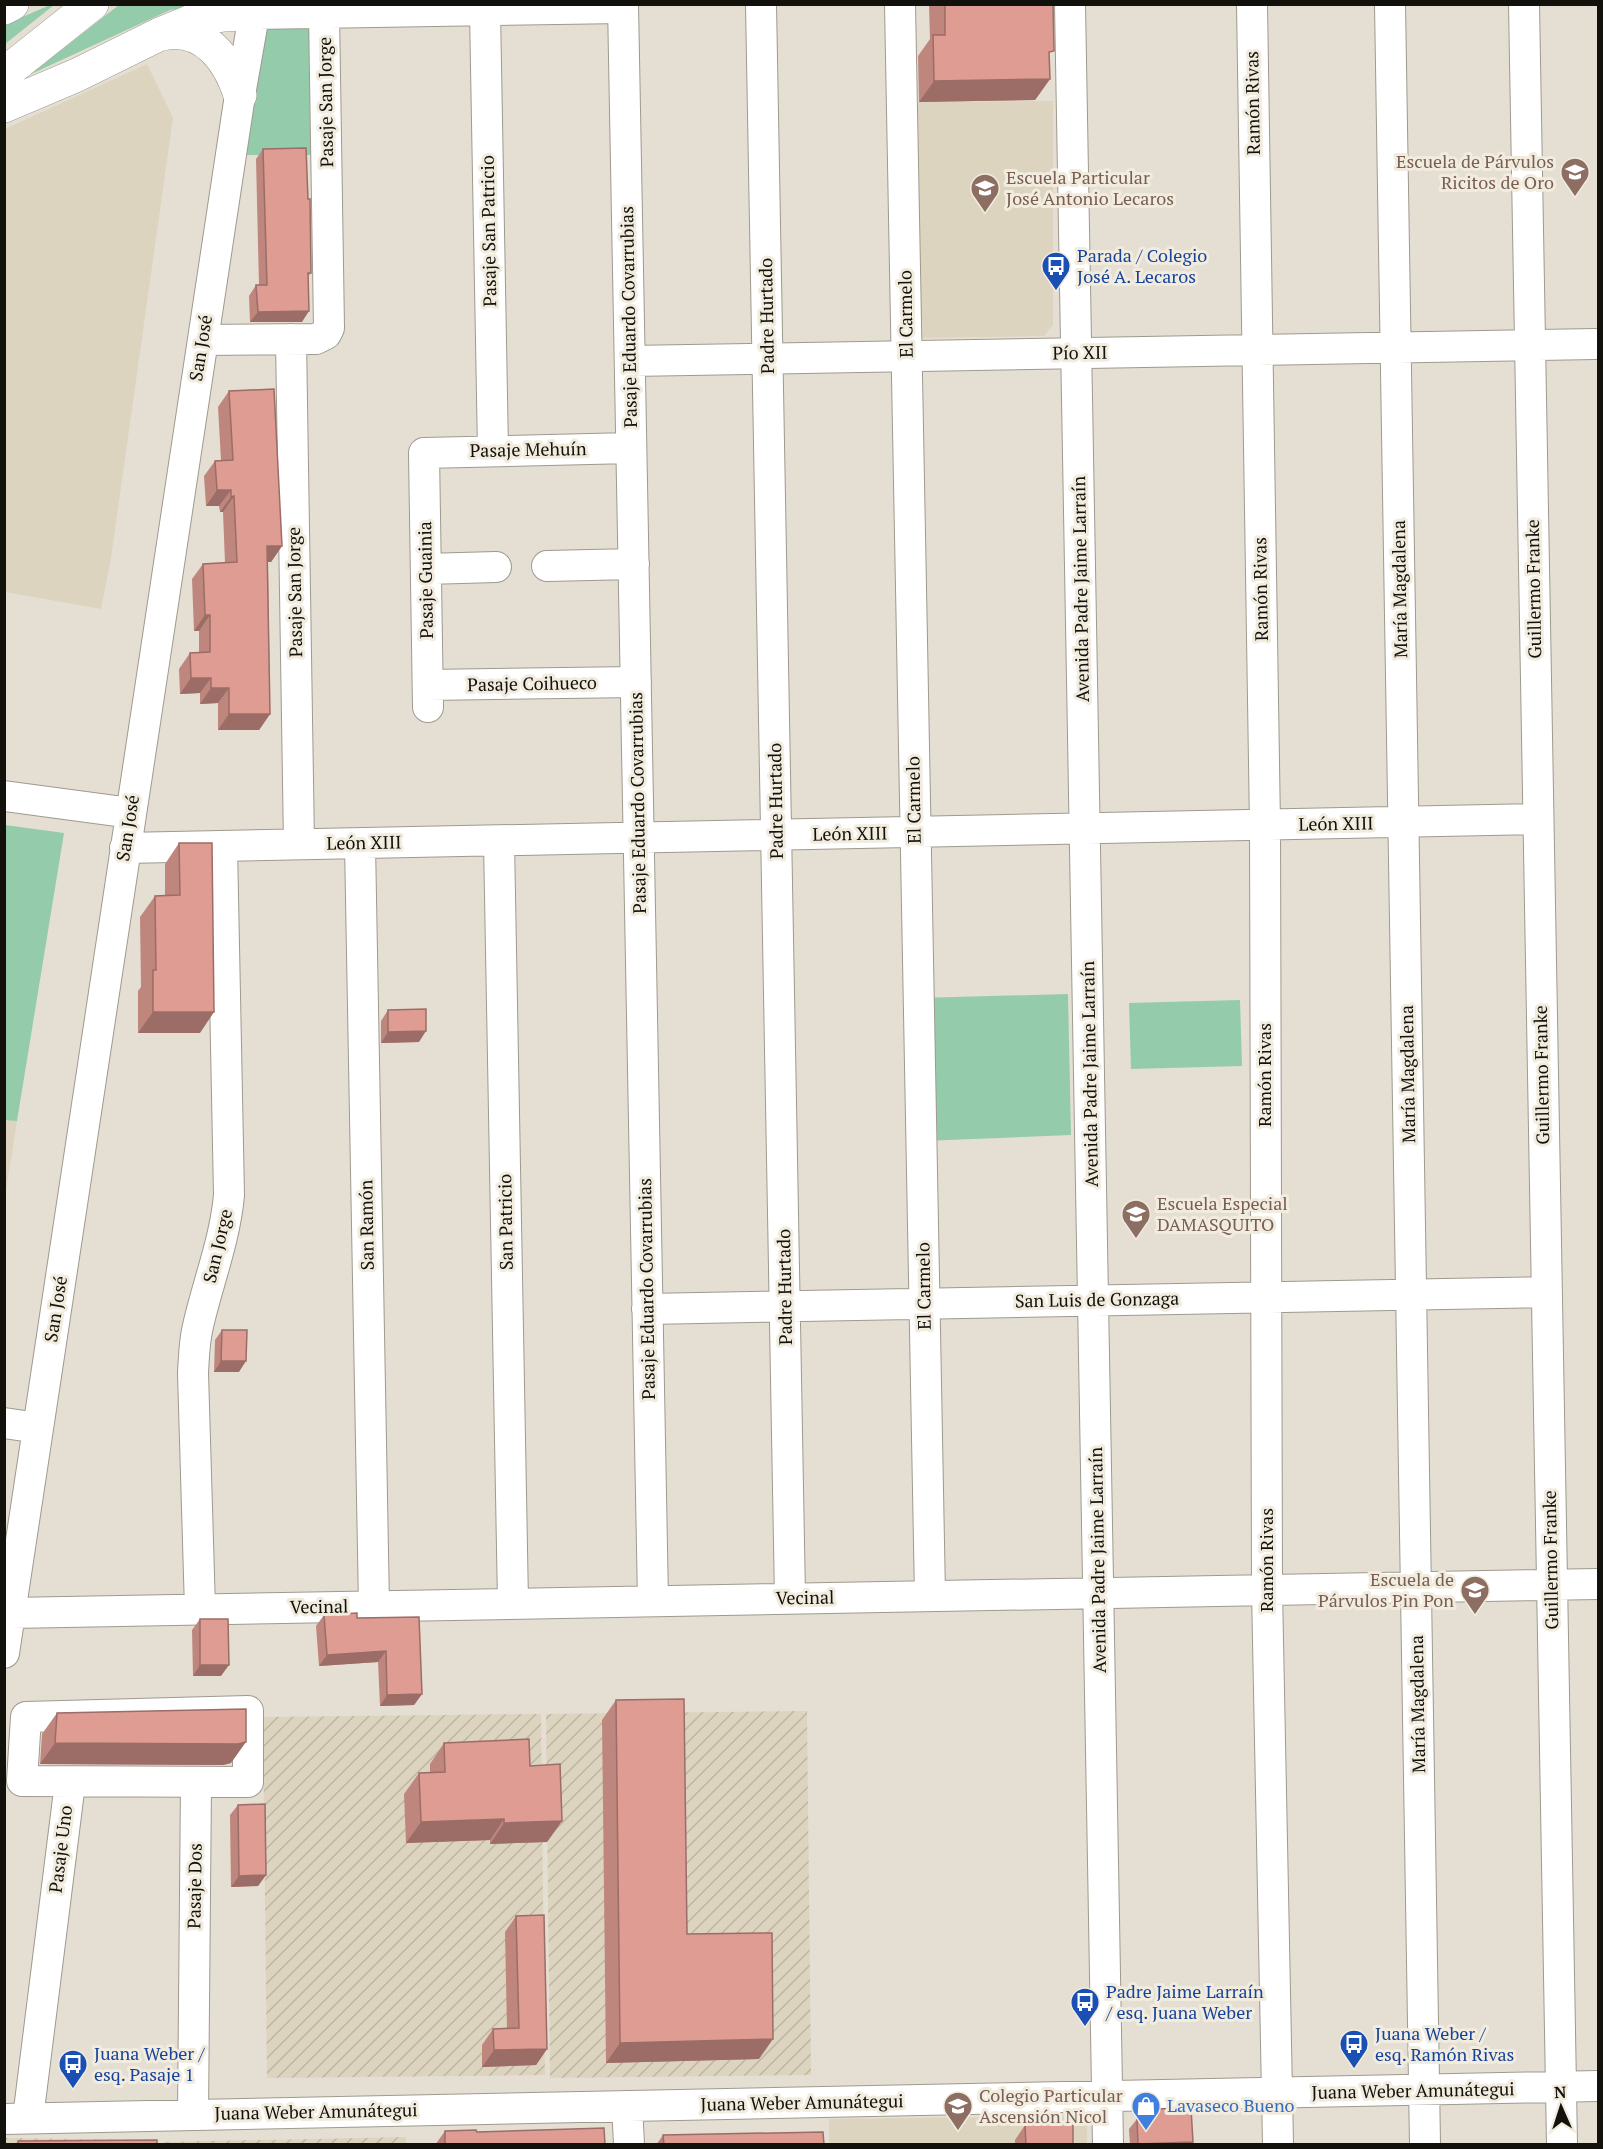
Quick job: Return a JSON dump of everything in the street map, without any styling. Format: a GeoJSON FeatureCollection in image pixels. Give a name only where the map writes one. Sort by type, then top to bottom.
{"type":"FeatureCollection","features":[{"type":"Feature","properties":{"kind":"main road"},"geometry":{"type":"LineString","coordinates":[[4,8],[12,4]]}},
{"type":"Feature","properties":{"kind":"main road"},"geometry":{"type":"LineString","coordinates":[[4,74],[92,4]]}},
{"type":"Feature","properties":{"kind":"main road"},"geometry":{"type":"LineString","coordinates":[[4,106],[160,34],[201,19],[255,9]]}},
{"type":"Feature","properties":{"kind":"main road"},"geometry":{"type":"LineString","coordinates":[[160,34],[171,32],[191,34],[210,45],[228,66],[240,95]]}},
{"type":"Feature","properties":{"kind":"street","name":"Padre Hurtado"},"geometry":{"type":"LineString","coordinates":[[761,4],[790,1598]]}},
{"type":"Feature","properties":{"kind":"street","name":"El Carmelo"},"geometry":{"type":"LineString","coordinates":[[900,4],[930,1596]]}},
{"type":"Feature","properties":{"kind":"street","name":"Avenida Padre Jaime Larraín"},"geometry":{"type":"LineString","coordinates":[[1070,4],[1108,2145]]}},
{"type":"Feature","properties":{"kind":"street","name":"Ramón Rivas"},"geometry":{"type":"LineString","coordinates":[[1252,4],[1265,826],[1267,1590],[1278,2145]]}},
{"type":"Feature","properties":{"kind":"street","name":"María Magdalena"},"geometry":{"type":"LineString","coordinates":[[1390,4],[1425,2145]]}},
{"type":"Feature","properties":{"kind":"street","name":"Guillermo Franke"},"geometry":{"type":"LineString","coordinates":[[1524,4],[1562,2145]]}},
{"type":"Feature","properties":{"kind":"street"},"geometry":{"type":"LineString","coordinates":[[255,9],[324,13],[623,6]]}},
{"type":"Feature","properties":{"kind":"street","name":"Pasaje Eduardo Covarrubias"},"geometry":{"type":"LineString","coordinates":[[623,6],[653,1601]]}},
{"type":"Feature","properties":{"kind":"street","name":"San José"},"geometry":{"type":"LineString","coordinates":[[4,1653],[10,1597],[38,1428],[240,95],[255,9]]}},
{"type":"Feature","properties":{"kind":"street","name":"Pasaje San Patricio"},"geometry":{"type":"LineString","coordinates":[[485,11],[492,451]]}},
{"type":"Feature","properties":{"kind":"street","name":"Pasaje San Jorge"},"geometry":{"type":"LineString","coordinates":[[203,340],[316,339],[329,328],[324,13]]}},
{"type":"Feature","properties":{"kind":"street"},"geometry":{"type":"LineString","coordinates":[[32,52],[50,86]]}},
{"type":"Feature","properties":{"kind":"street","name":"Pasaje San Jorge"},"geometry":{"type":"LineString","coordinates":[[291,339],[299,844]]}},
{"type":"Feature","properties":{"kind":"street","name":"Pío XII"},"geometry":{"type":"LineString","coordinates":[[630,361],[1595,344]]}},
{"type":"Feature","properties":{"kind":"street","name":"Pasaje Mehuín"},"geometry":{"type":"LineString","coordinates":[[424,453],[631,448]]}},
{"type":"Feature","properties":{"kind":"street","name":"Pasaje Guainia"},"geometry":{"type":"LineString","coordinates":[[424,453],[428,696]]}},
{"type":"Feature","properties":{"kind":"street"},"geometry":{"type":"LineString","coordinates":[[548,566],[634,564]]}},
{"type":"Feature","properties":{"kind":"street"},"geometry":{"type":"LineString","coordinates":[[426,569],[496,567]]}},
{"type":"Feature","properties":{"kind":"street","name":"Pasaje Coihueco"},"geometry":{"type":"LineString","coordinates":[[428,696],[636,682]]}},
{"type":"Feature","properties":{"kind":"street"},"geometry":{"type":"LineString","coordinates":[[4,796],[131,813]]}},
{"type":"Feature","properties":{"kind":"street","name":"León XIII"},"geometry":{"type":"LineString","coordinates":[[125,848],[1538,819]]}},
{"type":"Feature","properties":{"kind":"street","name":"San Patricio"},"geometry":{"type":"LineString","coordinates":[[499,841],[513,1603]]}},
{"type":"Feature","properties":{"kind":"street","name":"San Ramón"},"geometry":{"type":"LineString","coordinates":[[360,843],[374,1606]]}},
{"type":"Feature","properties":{"kind":"street","name":"San Jorge"},"geometry":{"type":"LineString","coordinates":[[200,1609],[194,1346],[197,1327],[224,1233],[229,1194],[222,846]]}},
{"type":"Feature","properties":{"kind":"street","name":"San Luis de Gonzaga"},"geometry":{"type":"LineString","coordinates":[[647,1309],[1546,1292]]}},
{"type":"Feature","properties":{"kind":"street"},"geometry":{"type":"LineString","coordinates":[[4,1423],[38,1428]]}},
{"type":"Feature","properties":{"kind":"street","name":"Vecinal"},"geometry":{"type":"LineString","coordinates":[[10,1597],[200,1609],[1599,1584]]}},
{"type":"Feature","properties":{"kind":"street","name":"Pasaje Uno"},"geometry":{"type":"LineString","coordinates":[[16,2119],[70,1782],[22,1781],[26,1718],[248,1711],[248,1782],[196,1783]]}},
{"type":"Feature","properties":{"kind":"street"},"geometry":{"type":"LineString","coordinates":[[70,1782],[196,1783]]}},
{"type":"Feature","properties":{"kind":"street","name":"Pasaje Dos"},"geometry":{"type":"LineString","coordinates":[[193,2115],[196,1783]]}},
{"type":"Feature","properties":{"kind":"street","name":"Juana Weber Amunátegui"},"geometry":{"type":"LineString","coordinates":[[16,2119],[1599,2086]]}},
{"type":"Feature","properties":{"kind":"street"},"geometry":{"type":"LineString","coordinates":[[627,2106],[628,2145]]}},
{"type":"Feature","properties":{"kind":"shaded area"},"geometry":{"type":"Polygon","coordinates":[[[147,64],[173,118],[111,558],[101,609],[5,592],[5,129],[147,64]]]}},
{"type":"Feature","properties":{"kind":"shaded area","name":"Escuela Particular José Antonio Lecaros"},"geometry":{"type":"Polygon","coordinates":[[[1053,101],[1053,325],[1044,336],[917,338],[918,102],[1053,101]]]}},
{"type":"Feature","properties":{"kind":"shaded area"},"geometry":{"type":"Polygon","coordinates":[[[5,1120],[17,1121],[5,1197],[5,1120]]]}},
{"type":"Feature","properties":{"kind":"shaded area"},"geometry":{"type":"Polygon","coordinates":[[[807,1711],[811,2075],[550,2078],[546,1714],[807,1711]]]}},
{"type":"Feature","properties":{"kind":"shaded area"},"geometry":{"type":"Polygon","coordinates":[[[541,1714],[545,2075],[267,2078],[263,1717],[541,1714]]]}},
{"type":"Feature","properties":{"kind":"shaded area","name":"Colegio Particular Ascensión Nicol"},"geometry":{"type":"Polygon","coordinates":[[[1087,2116],[1087,2144],[829,2144],[829,2119],[1087,2116]]]}},
{"type":"Feature","properties":{"kind":"shaded area"},"geometry":{"type":"Polygon","coordinates":[[[406,2137],[406,2144],[163,2144],[163,2142],[406,2137]]]}},
{"type":"Feature","properties":{"kind":"shaded area"},"geometry":{"type":"Polygon","coordinates":[[[5,2138],[151,2140],[151,2144],[5,2144],[5,2138]]]}},
{"type":"Feature","properties":{"kind":"green space"},"geometry":{"type":"Polygon","coordinates":[[[54,5],[5,44],[4,25],[54,5]]]}},
{"type":"Feature","properties":{"kind":"green space"},"geometry":{"type":"Polygon","coordinates":[[[119,5],[202,5],[170,10],[29,75],[119,5]]]}},
{"type":"Feature","properties":{"kind":"green space"},"geometry":{"type":"Polygon","coordinates":[[[258,27],[316,27],[317,155],[241,155],[258,27]]]}},
{"type":"Feature","properties":{"kind":"green space"},"geometry":{"type":"Polygon","coordinates":[[[5,825],[64,833],[17,1121],[4,1120],[5,825]]]}},
{"type":"Feature","properties":{"kind":"green space"},"geometry":{"type":"Polygon","coordinates":[[[1068,994],[1071,1135],[923,1141],[918,998],[1068,994]]]}},
{"type":"Feature","properties":{"kind":"green space"},"geometry":{"type":"Polygon","coordinates":[[[1240,1000],[1242,1066],[1131,1069],[1129,1003],[1240,1000]]]}},
{"type":"Feature","properties":{"kind":"building"},"geometry":{"type":"Polygon","coordinates":[[[945,4],[1053,4],[1054,51],[1049,52],[1050,79],[934,81],[933,35],[945,35],[945,4]]]}},
{"type":"Feature","properties":{"kind":"building"},"geometry":{"type":"Polygon","coordinates":[[[306,148],[308,199],[310,199],[309,311],[258,312],[256,285],[267,285],[263,149],[306,148]]]}},
{"type":"Feature","properties":{"kind":"building"},"geometry":{"type":"Polygon","coordinates":[[[274,389],[282,546],[267,546],[270,714],[229,714],[229,688],[211,688],[211,678],[191,678],[190,653],[210,652],[210,615],[205,615],[203,564],[237,562],[234,496],[231,497],[231,490],[217,490],[215,461],[233,460],[229,391],[274,389]]]}},
{"type":"Feature","properties":{"kind":"building"},"geometry":{"type":"Polygon","coordinates":[[[179,843],[212,843],[214,1012],[153,1012],[153,970],[156,970],[155,896],[180,895],[179,843]]]}},
{"type":"Feature","properties":{"kind":"building"},"geometry":{"type":"Polygon","coordinates":[[[426,1009],[426,1031],[388,1032],[388,1010],[426,1009]]]}},
{"type":"Feature","properties":{"kind":"building"},"geometry":{"type":"Polygon","coordinates":[[[222,1330],[247,1330],[246,1361],[221,1361],[222,1330]]]}},
{"type":"Feature","properties":{"kind":"building"},"geometry":{"type":"Polygon","coordinates":[[[357,1613],[357,1618],[419,1617],[422,1694],[387,1695],[386,1651],[327,1655],[324,1615],[357,1613]]]}},
{"type":"Feature","properties":{"kind":"building"},"geometry":{"type":"Polygon","coordinates":[[[200,1619],[228,1619],[229,1665],[200,1665],[200,1619]]]}},
{"type":"Feature","properties":{"kind":"building"},"geometry":{"type":"Polygon","coordinates":[[[684,1699],[687,1934],[772,1933],[773,2039],[620,2043],[616,1700],[684,1699]]]}},
{"type":"Feature","properties":{"kind":"building"},"geometry":{"type":"Polygon","coordinates":[[[246,1709],[246,1742],[238,1744],[55,1743],[57,1713],[246,1709]]]}},
{"type":"Feature","properties":{"kind":"building"},"geometry":{"type":"Polygon","coordinates":[[[529,1739],[530,1766],[560,1764],[562,1821],[504,1823],[504,1819],[421,1822],[419,1773],[445,1772],[444,1743],[529,1739]]]}},
{"type":"Feature","properties":{"kind":"building"},"geometry":{"type":"Polygon","coordinates":[[[265,1804],[266,1875],[239,1876],[238,1805],[265,1804]]]}},
{"type":"Feature","properties":{"kind":"building"},"geometry":{"type":"Polygon","coordinates":[[[544,1915],[547,2049],[494,2050],[493,2029],[519,2028],[516,1916],[544,1915]]]}},
{"type":"Feature","properties":{"kind":"building"},"geometry":{"type":"Polygon","coordinates":[[[1191,2108],[1193,2142],[1138,2144],[1137,2119],[1151,2109],[1191,2108]]]}},
{"type":"Feature","properties":{"kind":"building"},"geometry":{"type":"Polygon","coordinates":[[[1073,2124],[1073,2145],[1026,2145],[1025,2125],[1073,2124]]]}},
{"type":"Feature","properties":{"kind":"building"},"geometry":{"type":"Polygon","coordinates":[[[604,2128],[605,2145],[445,2145],[445,2131],[604,2128]]]}},
{"type":"Feature","properties":{"kind":"building"},"geometry":{"type":"Polygon","coordinates":[[[823,2132],[824,2145],[664,2145],[663,2135],[823,2132]]]}},
{"type":"Feature","properties":{"kind":"building"},"geometry":{"type":"Polygon","coordinates":[[[157,2140],[157,2145],[18,2145],[18,2141],[157,2140]]]}},
{"type":"Feature","properties":{"kind":"place","name":"Escuela de Párvulos Ricitos de Oro"},"geometry":{"type":"Point","coordinates":[1575,198]}},
{"type":"Feature","properties":{"kind":"place","name":"Escuela Particular José Antonio Lecaros"},"geometry":{"type":"Point","coordinates":[985,214]}},
{"type":"Feature","properties":{"kind":"place","name":"Parada / Colegio José A. Lecaros"},"geometry":{"type":"Point","coordinates":[1056,292]}},
{"type":"Feature","properties":{"kind":"place","name":"Escuela Especial DAMASQUITO"},"geometry":{"type":"Point","coordinates":[1136,1240]}},
{"type":"Feature","properties":{"kind":"place","name":"Escuela de Párvulos Pin Pon"},"geometry":{"type":"Point","coordinates":[1475,1616]}},
{"type":"Feature","properties":{"kind":"place","name":"Padre Jaime Larraín / esq. Juana Weber"},"geometry":{"type":"Point","coordinates":[1085,2028]}},
{"type":"Feature","properties":{"kind":"place","name":"Juana Weber / esq. Ramón Rivas"},"geometry":{"type":"Point","coordinates":[1354,2070]}},
{"type":"Feature","properties":{"kind":"place","name":"Juana Weber / esq. Pasaje 1"},"geometry":{"type":"Point","coordinates":[73,2090]}},
{"type":"Feature","properties":{"kind":"place","name":"Colegio Particular Ascensión Nicol"},"geometry":{"type":"Point","coordinates":[958,2132]}},
{"type":"Feature","properties":{"kind":"place","name":"Lavaseco Bueno"},"geometry":{"type":"Point","coordinates":[1146,2132]}}]}
